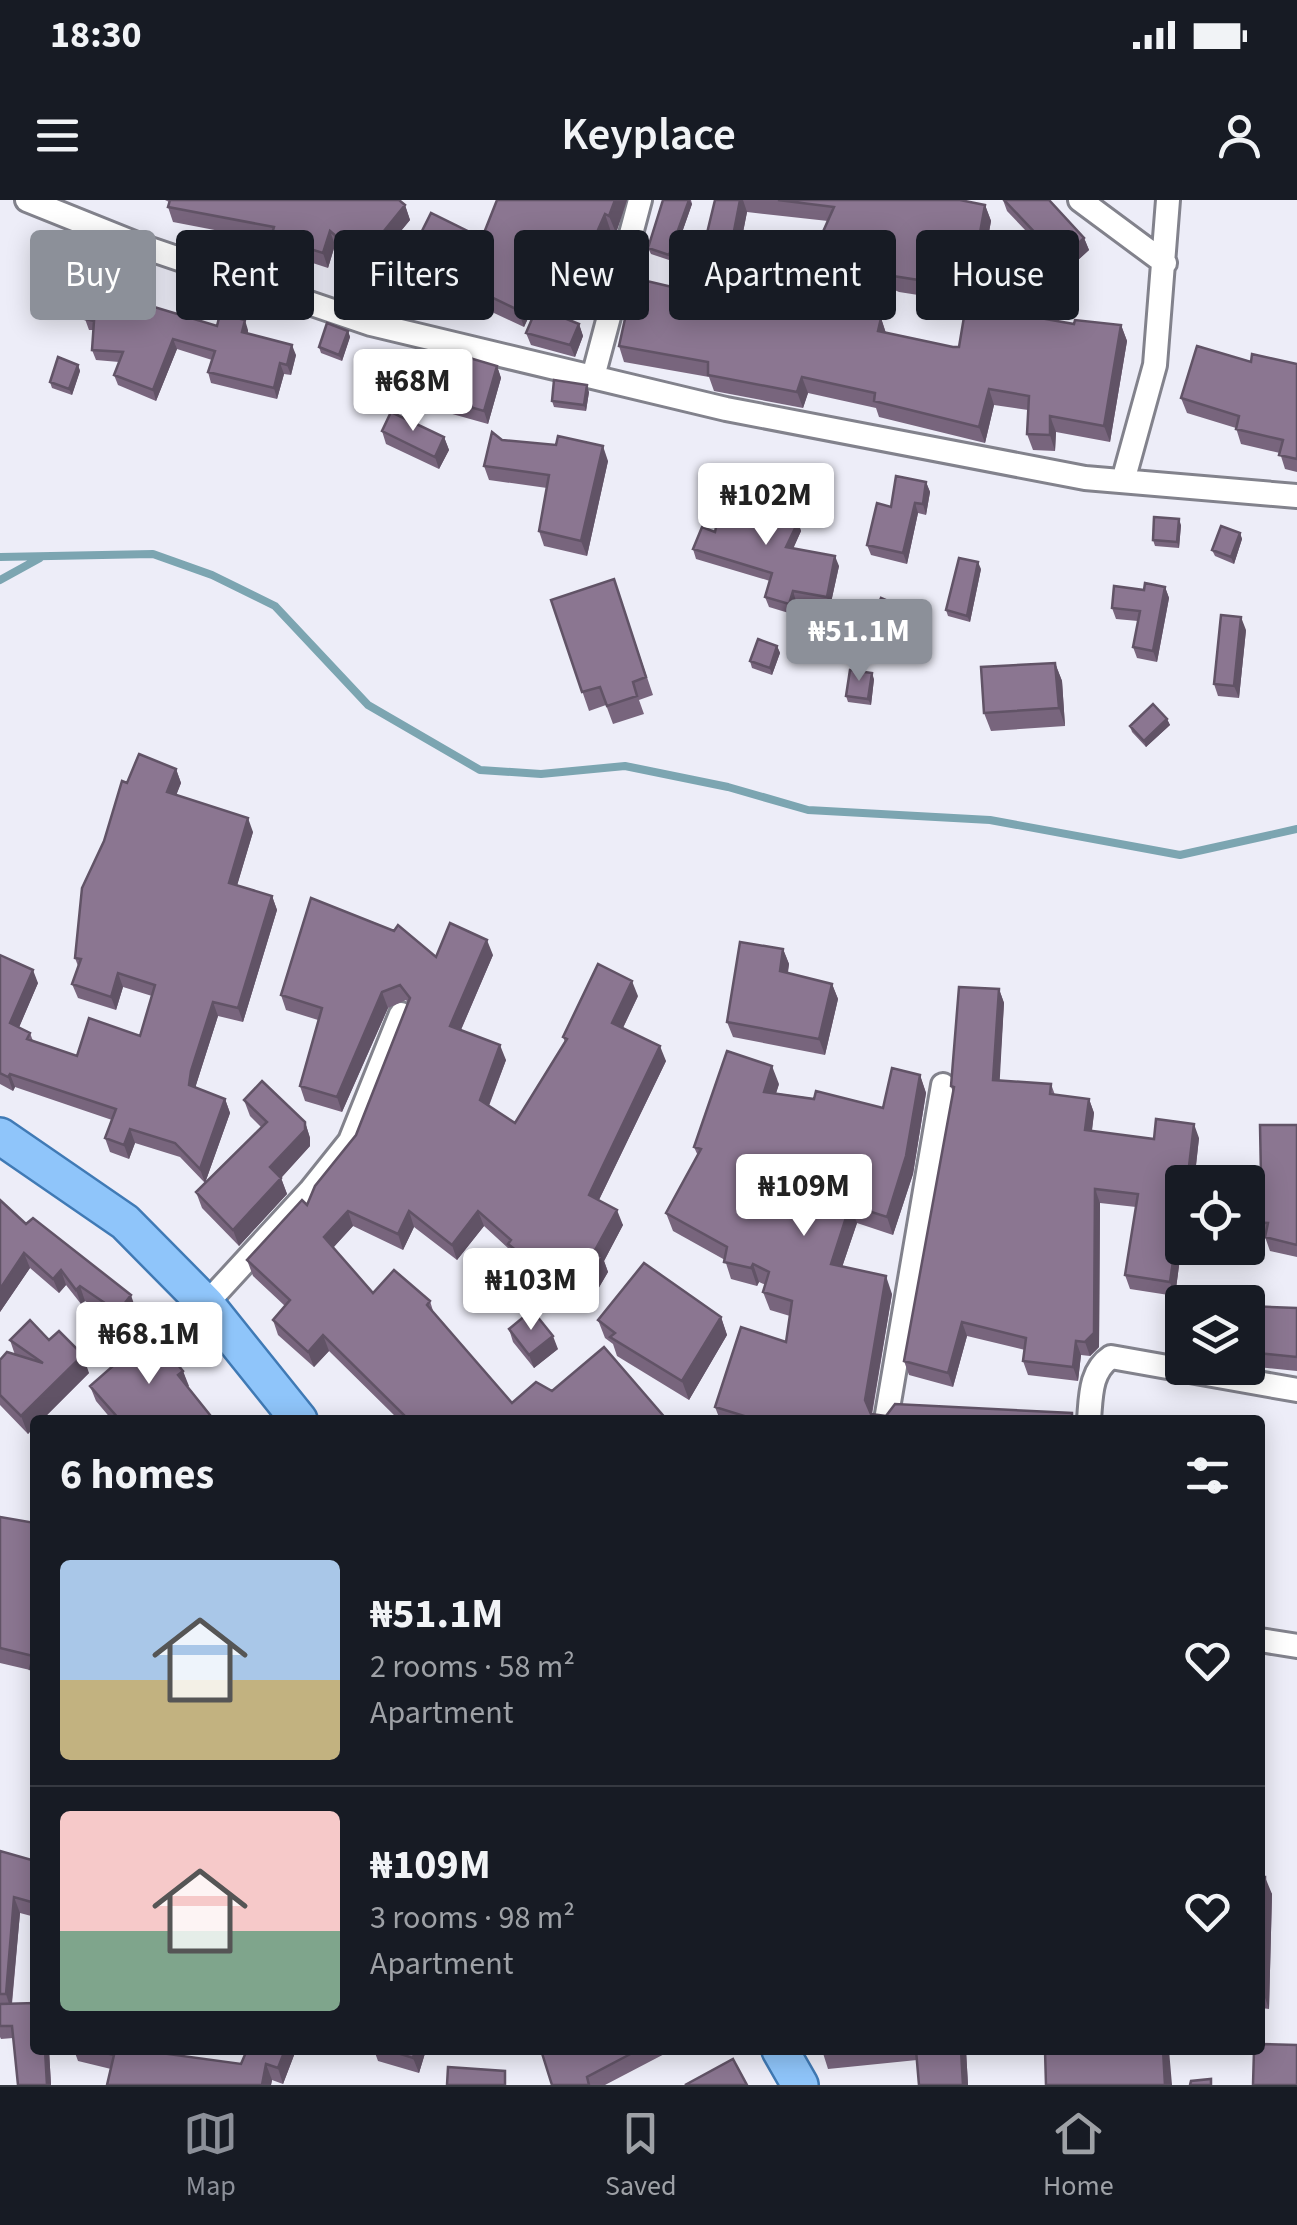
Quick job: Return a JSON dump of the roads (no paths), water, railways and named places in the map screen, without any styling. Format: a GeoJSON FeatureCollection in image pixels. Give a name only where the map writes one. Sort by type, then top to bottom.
{"type":"FeatureCollection","features":[{"type":"Feature","properties":{"kind":"main road"},"geometry":{"type":"LineString","coordinates":[[0,1136],[125,1222],[206,1304],[295,1415]]}},
{"type":"Feature","properties":{"kind":"main road"},"geometry":{"type":"LineString","coordinates":[[783,2055],[800,2085]]}},
{"type":"Feature","properties":{"kind":"street"},"geometry":{"type":"LineString","coordinates":[[26,200],[144,247],[371,324],[593,378],[805,427],[1123,481],[1297,496]]}},
{"type":"Feature","properties":{"kind":"street"},"geometry":{"type":"LineString","coordinates":[[593,378],[640,200]]}},
{"type":"Feature","properties":{"kind":"street"},"geometry":{"type":"LineString","coordinates":[[1080,200],[1165,263]]}},
{"type":"Feature","properties":{"kind":"street"},"geometry":{"type":"LineString","coordinates":[[1123,481],[1155,365],[1168,200]]}},
{"type":"Feature","properties":{"kind":"street"},"geometry":{"type":"LineString","coordinates":[[206,1304],[310,1191],[350,1141],[400,1014]]}},
{"type":"Feature","properties":{"kind":"street"},"geometry":{"type":"LineString","coordinates":[[887,1415],[943,1084]]}},
{"type":"Feature","properties":{"kind":"street"},"geometry":{"type":"LineString","coordinates":[[1089,1415],[1092,1383],[1100,1364],[1111,1357],[1297,1390]]}},
{"type":"Feature","properties":{"kind":"street"},"geometry":{"type":"LineString","coordinates":[[1265,1641],[1297,1646]]}},
{"type":"Feature","properties":{"kind":"waterway"},"geometry":{"type":"LineString","coordinates":[[0,557],[153,554],[212,575],[275,606],[368,705],[480,770],[541,774],[625,766],[728,787],[808,810],[990,820],[1180,855],[1297,829]]}},
{"type":"Feature","properties":{"kind":"waterway"},"geometry":{"type":"LineString","coordinates":[[0,580],[40,558]]}}]}
